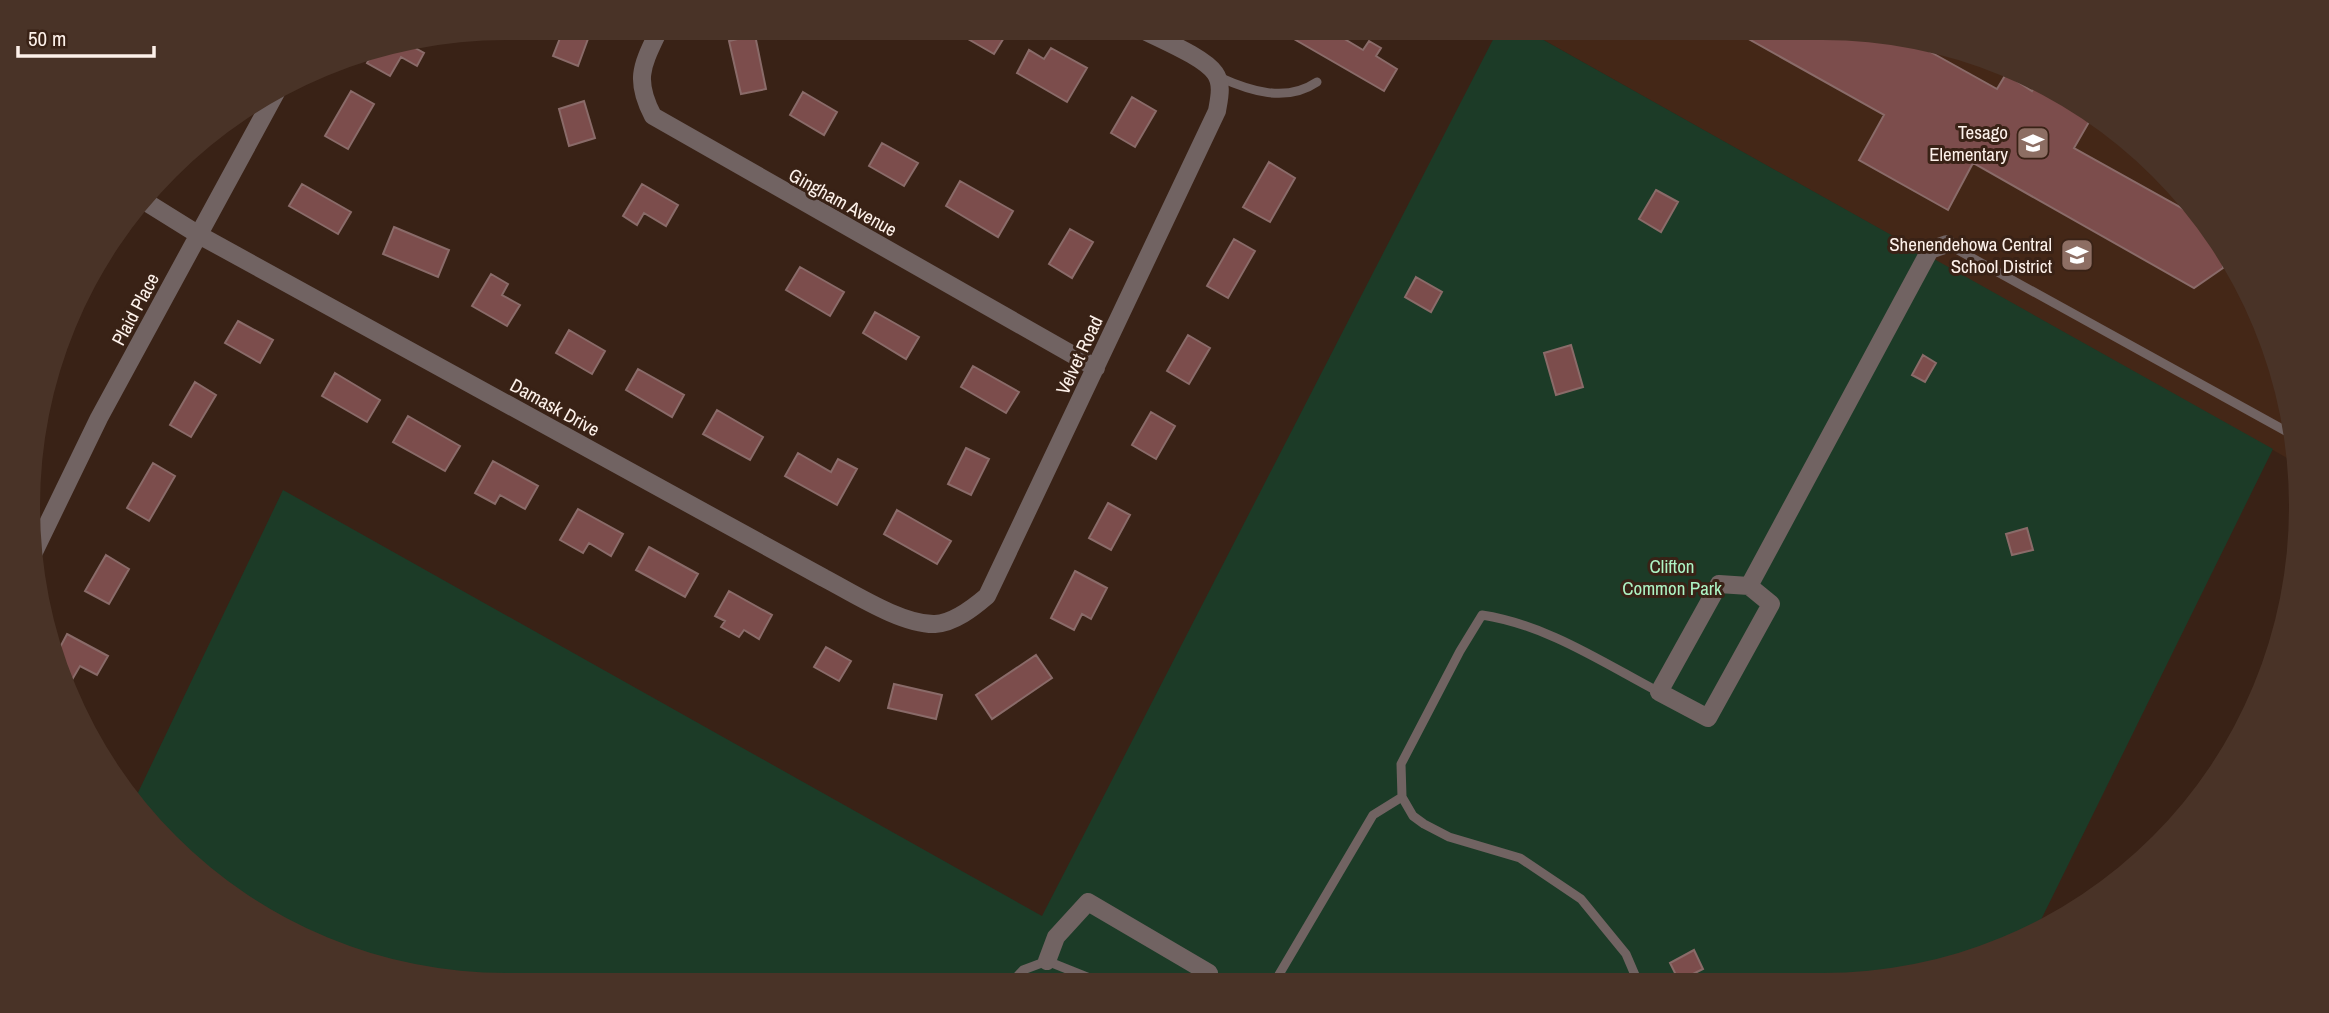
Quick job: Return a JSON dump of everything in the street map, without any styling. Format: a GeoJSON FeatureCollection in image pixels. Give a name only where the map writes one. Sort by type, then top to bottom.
{"type":"FeatureCollection","features":[{"type":"Feature","properties":{"kind":"street","name":"Gingham Avenue"},"geometry":{"type":"LineString","coordinates":[[655,40],[642,68],[641,88],[653,116],[1096,368]]}},
{"type":"Feature","properties":{"kind":"street"},"geometry":{"type":"LineString","coordinates":[[1161,40],[1196,59],[1219,85]]}},
{"type":"Feature","properties":{"kind":"street","name":"Velvet Road"},"geometry":{"type":"LineString","coordinates":[[953,619],[987,596],[1217,111],[1219,85]]}},
{"type":"Feature","properties":{"kind":"street","name":"Plaid Place"},"geometry":{"type":"LineString","coordinates":[[41,537],[99,418],[269,105]]}},
{"type":"Feature","properties":{"kind":"street","name":"Damask Drive"},"geometry":{"type":"LineString","coordinates":[[151,205],[199,235],[824,578],[916,621],[935,624],[953,619]]}},
{"type":"Feature","properties":{"kind":"street"},"geometry":{"type":"LineString","coordinates":[[1749,586],[1930,250],[1947,244]]}},
{"type":"Feature","properties":{"kind":"street"},"geometry":{"type":"LineString","coordinates":[[1719,584],[1749,586],[1771,604],[1708,718],[1659,692],[1719,584]]}},
{"type":"Feature","properties":{"kind":"street"},"geometry":{"type":"LineString","coordinates":[[1047,961],[1056,937],[1088,902],[1209,973]]}},
{"type":"Feature","properties":{"kind":"lane"},"geometry":{"type":"LineString","coordinates":[[1219,85],[1282,94],[1305,91],[1317,82]]}},
{"type":"Feature","properties":{"kind":"lane"},"geometry":{"type":"LineString","coordinates":[[1947,244],[2282,429]]}},
{"type":"Feature","properties":{"kind":"lane"},"geometry":{"type":"LineString","coordinates":[[1634,973],[1626,954],[1581,900],[1520,858],[1449,837],[1413,816],[1402,797],[1401,764],[1460,651],[1482,615],[1513,620],[1544,632],[1659,692]]}},
{"type":"Feature","properties":{"kind":"lane"},"geometry":{"type":"LineString","coordinates":[[1280,973],[1373,815],[1402,797]]}},
{"type":"Feature","properties":{"kind":"lane"},"geometry":{"type":"LineString","coordinates":[[1021,973],[1047,961],[1077,973]]}},
{"type":"Feature","properties":{"kind":"shaded area","name":"Shenendehowa Central School District"},"geometry":{"type":"Polygon","coordinates":[[[1543,40],[1823,40],[1883,44],[1972,65],[2029,88],[2056,103],[2082,119],[2130,156],[2173,199],[2210,247],[2241,300],[2264,357],[2280,416],[2286,457],[1543,40]]]}},
{"type":"Feature","properties":{"kind":"green space","name":"Clifton Common Park"},"geometry":{"type":"Polygon","coordinates":[[[1493,40],[1543,40],[2273,449],[2042,918],[1972,948],[1883,969],[1823,973],[506,973],[446,969],[357,948],[300,925],[273,910],[247,894],[199,857],[156,814],[138,792],[283,490],[1042,916],[1493,40]]]}},
{"type":"Feature","properties":{"kind":"building"},"geometry":{"type":"Polygon","coordinates":[[[559,40],[588,40],[578,66],[553,56],[559,40]]]}},
{"type":"Feature","properties":{"kind":"building"},"geometry":{"type":"Polygon","coordinates":[[[756,40],[766,89],[741,94],[729,41],[756,40]]]}},
{"type":"Feature","properties":{"kind":"building"},"geometry":{"type":"Polygon","coordinates":[[[970,40],[1003,40],[994,54],[970,40]]]}},
{"type":"Feature","properties":{"kind":"building"},"geometry":{"type":"Polygon","coordinates":[[[1296,40],[1346,40],[1363,50],[1369,41],[1381,48],[1376,56],[1397,69],[1384,91],[1296,40]]]}},
{"type":"Feature","properties":{"kind":"building"},"geometry":{"type":"Polygon","coordinates":[[[1750,40],[1853,41],[1913,49],[1934,54],[1997,89],[2004,77],[2024,86],[2088,124],[2074,148],[2179,206],[2223,268],[2194,288],[1973,163],[1948,210],[1859,160],[1884,115],[1750,40]]]}},
{"type":"Feature","properties":{"kind":"building"},"geometry":{"type":"Polygon","coordinates":[[[1051,48],[1087,68],[1067,102],[1017,73],[1029,50],[1044,59],[1051,48]]]}},
{"type":"Feature","properties":{"kind":"building"},"geometry":{"type":"Polygon","coordinates":[[[416,49],[424,53],[417,66],[401,57],[390,76],[367,63],[416,49]]]}},
{"type":"Feature","properties":{"kind":"building"},"geometry":{"type":"Polygon","coordinates":[[[351,91],[374,104],[348,149],[325,136],[351,91]]]}},
{"type":"Feature","properties":{"kind":"building"},"geometry":{"type":"Polygon","coordinates":[[[803,92],[837,112],[824,135],[790,115],[803,92]]]}},
{"type":"Feature","properties":{"kind":"building"},"geometry":{"type":"Polygon","coordinates":[[[1132,97],[1156,111],[1135,147],[1111,133],[1132,97]]]}},
{"type":"Feature","properties":{"kind":"building"},"geometry":{"type":"Polygon","coordinates":[[[584,101],[595,138],[569,146],[559,109],[584,101]]]}},
{"type":"Feature","properties":{"kind":"building"},"geometry":{"type":"Polygon","coordinates":[[[882,143],[918,163],[904,186],[869,166],[882,143]]]}},
{"type":"Feature","properties":{"kind":"building"},"geometry":{"type":"Polygon","coordinates":[[[1269,162],[1295,178],[1270,222],[1243,207],[1269,162]]]}},
{"type":"Feature","properties":{"kind":"building"},"geometry":{"type":"Polygon","coordinates":[[[960,181],[1013,211],[998,237],[946,206],[960,181]]]}},
{"type":"Feature","properties":{"kind":"building"},"geometry":{"type":"Polygon","coordinates":[[[302,184],[351,212],[338,234],[289,206],[302,184]]]}},
{"type":"Feature","properties":{"kind":"building"},"geometry":{"type":"Polygon","coordinates":[[[642,184],[678,205],[666,226],[644,213],[637,225],[623,216],[642,184]]]}},
{"type":"Feature","properties":{"kind":"building"},"geometry":{"type":"Polygon","coordinates":[[[1656,190],[1678,202],[1661,232],[1639,219],[1656,190]]]}},
{"type":"Feature","properties":{"kind":"building"},"geometry":{"type":"Polygon","coordinates":[[[394,227],[449,250],[438,277],[383,254],[394,227]]]}},
{"type":"Feature","properties":{"kind":"building"},"geometry":{"type":"Polygon","coordinates":[[[1070,229],[1093,242],[1072,278],[1049,264],[1070,229]]]}},
{"type":"Feature","properties":{"kind":"building"},"geometry":{"type":"Polygon","coordinates":[[[1234,239],[1255,251],[1228,298],[1207,286],[1234,239]]]}},
{"type":"Feature","properties":{"kind":"building"},"geometry":{"type":"Polygon","coordinates":[[[800,267],[844,292],[830,316],[786,290],[800,267]]]}},
{"type":"Feature","properties":{"kind":"building"},"geometry":{"type":"Polygon","coordinates":[[[491,274],[508,284],[502,295],[520,305],[507,326],[472,306],[491,274]]]}},
{"type":"Feature","properties":{"kind":"building"},"geometry":{"type":"Polygon","coordinates":[[[1416,277],[1442,292],[1431,312],[1405,297],[1416,277]]]}},
{"type":"Feature","properties":{"kind":"building"},"geometry":{"type":"Polygon","coordinates":[[[875,312],[919,337],[906,359],[863,333],[875,312]]]}},
{"type":"Feature","properties":{"kind":"building"},"geometry":{"type":"Polygon","coordinates":[[[238,321],[273,340],[260,363],[225,343],[238,321]]]}},
{"type":"Feature","properties":{"kind":"building"},"geometry":{"type":"Polygon","coordinates":[[[569,330],[605,351],[592,374],[556,353],[569,330]]]}},
{"type":"Feature","properties":{"kind":"building"},"geometry":{"type":"Polygon","coordinates":[[[1188,335],[1210,348],[1189,384],[1167,371],[1188,335]]]}},
{"type":"Feature","properties":{"kind":"building"},"geometry":{"type":"Polygon","coordinates":[[[1571,345],[1583,387],[1556,395],[1544,353],[1571,345]]]}},
{"type":"Feature","properties":{"kind":"building"},"geometry":{"type":"Polygon","coordinates":[[[1923,355],[1936,363],[1925,382],[1912,375],[1923,355]]]}},
{"type":"Feature","properties":{"kind":"building"},"geometry":{"type":"Polygon","coordinates":[[[973,366],[1019,392],[1006,413],[961,387],[973,366]]]}},
{"type":"Feature","properties":{"kind":"building"},"geometry":{"type":"Polygon","coordinates":[[[638,369],[684,395],[672,417],[626,390],[638,369]]]}},
{"type":"Feature","properties":{"kind":"building"},"geometry":{"type":"Polygon","coordinates":[[[335,373],[380,400],[367,422],[322,396],[335,373]]]}},
{"type":"Feature","properties":{"kind":"building"},"geometry":{"type":"Polygon","coordinates":[[[195,382],[216,395],[191,437],[170,425],[195,382]]]}},
{"type":"Feature","properties":{"kind":"building"},"geometry":{"type":"Polygon","coordinates":[[[717,410],[763,437],[750,460],[703,434],[717,410]]]}},
{"type":"Feature","properties":{"kind":"building"},"geometry":{"type":"Polygon","coordinates":[[[1151,412],[1175,426],[1156,459],[1132,445],[1151,412]]]}},
{"type":"Feature","properties":{"kind":"building"},"geometry":{"type":"Polygon","coordinates":[[[408,416],[460,446],[445,471],[393,442],[408,416]]]}},
{"type":"Feature","properties":{"kind":"building"},"geometry":{"type":"Polygon","coordinates":[[[966,448],[989,459],[971,495],[948,484],[966,448]]]}},
{"type":"Feature","properties":{"kind":"building"},"geometry":{"type":"Polygon","coordinates":[[[798,453],[831,472],[838,459],[857,469],[837,505],[785,476],[798,453]]]}},
{"type":"Feature","properties":{"kind":"building"},"geometry":{"type":"Polygon","coordinates":[[[493,461],[538,486],[525,509],[500,495],[495,504],[475,493],[493,461]]]}},
{"type":"Feature","properties":{"kind":"building"},"geometry":{"type":"Polygon","coordinates":[[[153,463],[175,476],[149,521],[127,508],[153,463]]]}},
{"type":"Feature","properties":{"kind":"building"},"geometry":{"type":"Polygon","coordinates":[[[1108,503],[1130,515],[1111,550],[1089,538],[1108,503]]]}},
{"type":"Feature","properties":{"kind":"building"},"geometry":{"type":"Polygon","coordinates":[[[578,509],[623,534],[611,556],[589,543],[583,553],[560,540],[578,509]]]}},
{"type":"Feature","properties":{"kind":"building"},"geometry":{"type":"Polygon","coordinates":[[[897,510],[951,541],[937,564],[884,534],[897,510]]]}},
{"type":"Feature","properties":{"kind":"building"},"geometry":{"type":"Polygon","coordinates":[[[2027,528],[2033,550],[2012,555],[2006,534],[2027,528]]]}},
{"type":"Feature","properties":{"kind":"building"},"geometry":{"type":"Polygon","coordinates":[[[649,547],[698,574],[685,597],[636,570],[649,547]]]}},
{"type":"Feature","properties":{"kind":"building"},"geometry":{"type":"Polygon","coordinates":[[[106,555],[129,569],[109,604],[85,591],[106,555]]]}},
{"type":"Feature","properties":{"kind":"building"},"geometry":{"type":"Polygon","coordinates":[[[1075,571],[1107,588],[1091,619],[1082,614],[1074,630],[1051,618],[1075,571]]]}},
{"type":"Feature","properties":{"kind":"building"},"geometry":{"type":"Polygon","coordinates":[[[729,591],[772,615],[759,639],[744,630],[739,637],[721,627],[725,621],[715,616],[729,591]]]}},
{"type":"Feature","properties":{"kind":"building"},"geometry":{"type":"Polygon","coordinates":[[[67,634],[108,656],[97,675],[80,666],[73,678],[61,645],[67,634]]]}},
{"type":"Feature","properties":{"kind":"building"},"geometry":{"type":"Polygon","coordinates":[[[826,647],[851,661],[839,681],[814,667],[826,647]]]}},
{"type":"Feature","properties":{"kind":"building"},"geometry":{"type":"Polygon","coordinates":[[[1036,655],[1052,678],[992,719],[976,695],[1036,655]]]}},
{"type":"Feature","properties":{"kind":"building"},"geometry":{"type":"Polygon","coordinates":[[[894,684],[942,695],[936,719],[888,708],[894,684]]]}},
{"type":"Feature","properties":{"kind":"building"},"geometry":{"type":"Polygon","coordinates":[[[1694,950],[1703,969],[1695,973],[1675,973],[1670,963],[1694,950]]]}},
{"type":"Feature","properties":{"kind":"place","name":"Tesago Elementary"},"geometry":{"type":"Point","coordinates":[2033,143]}},
{"type":"Feature","properties":{"kind":"place","name":"Shenendehowa Central School District"},"geometry":{"type":"Point","coordinates":[2077,255]}}]}
